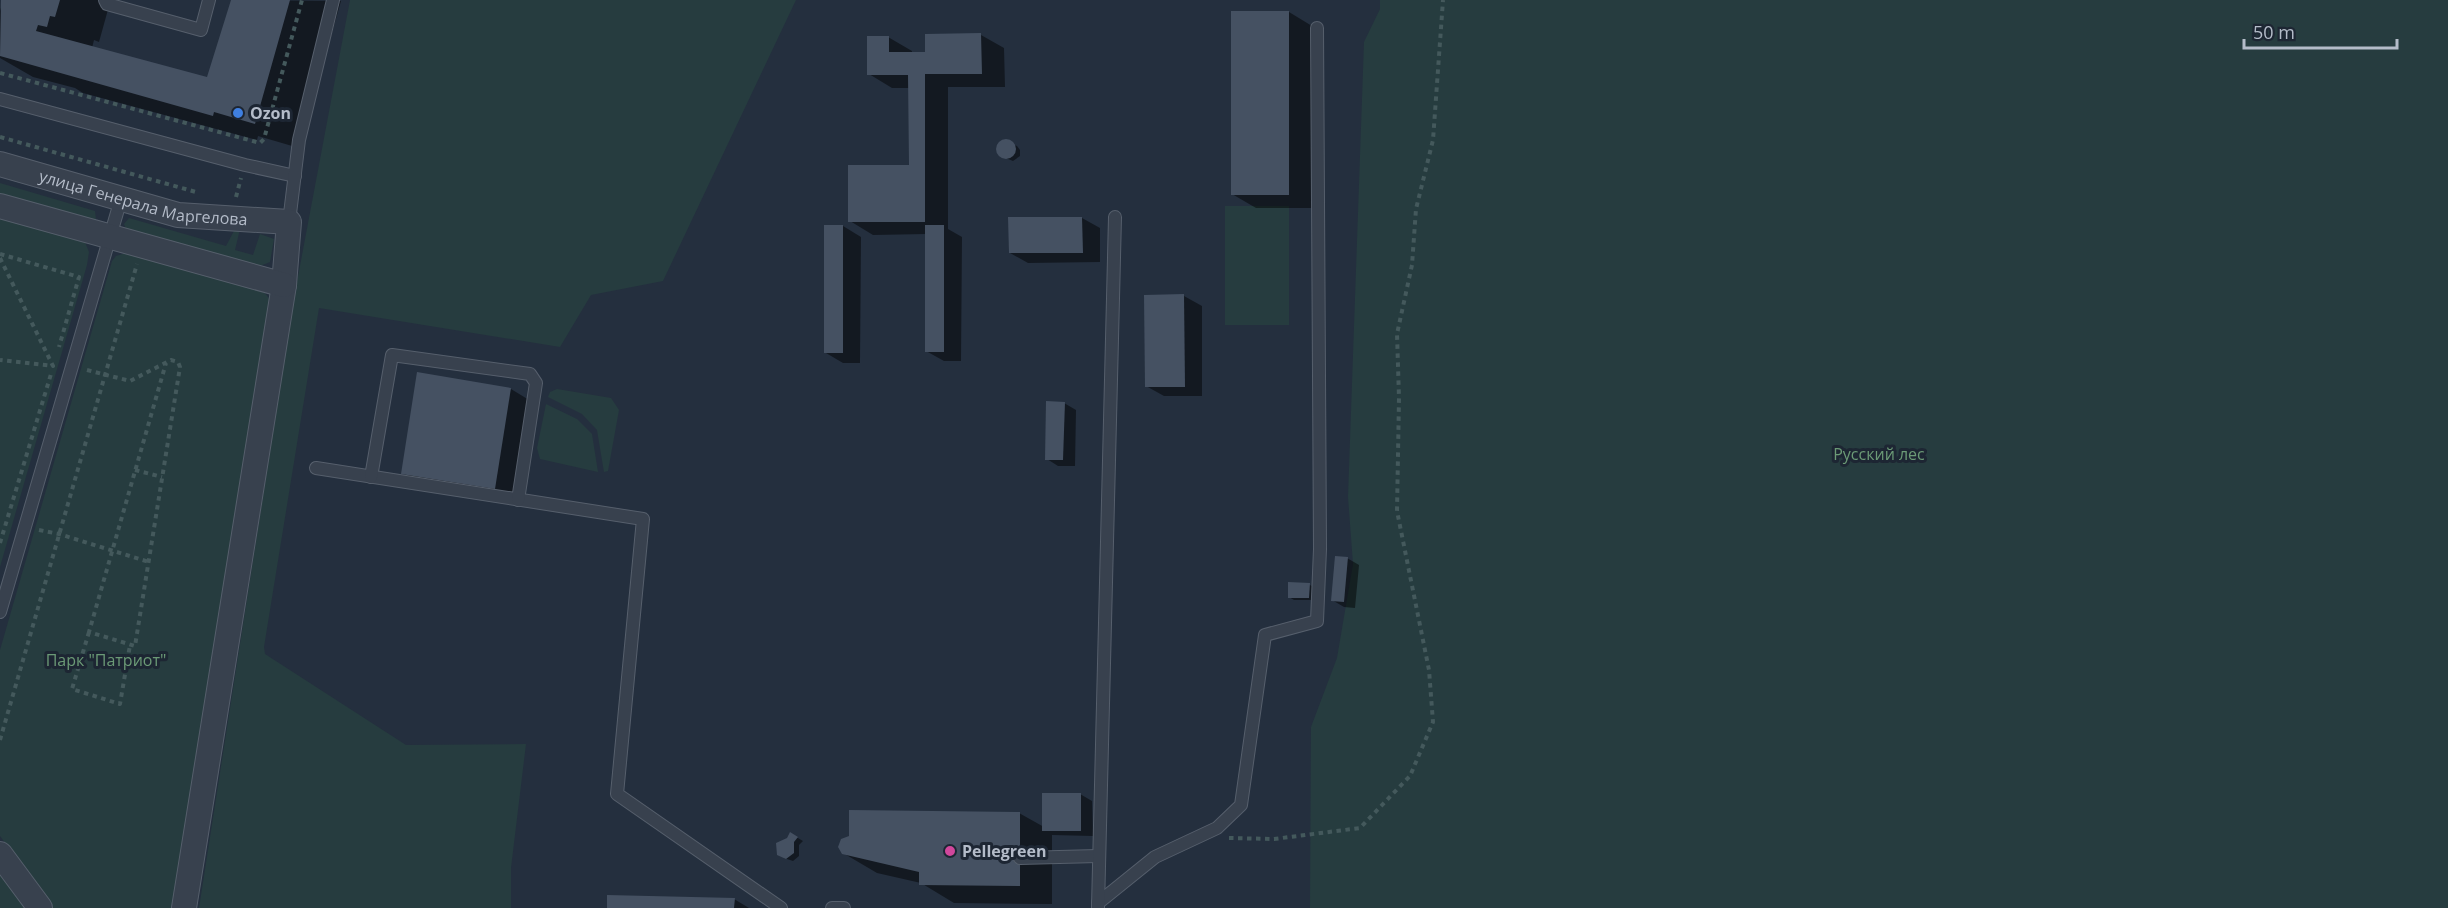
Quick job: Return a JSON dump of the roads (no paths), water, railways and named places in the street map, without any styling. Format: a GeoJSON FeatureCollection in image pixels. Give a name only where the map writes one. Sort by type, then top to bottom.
{"type":"FeatureCollection","features":[{"type":"Feature","properties":{"kind":"street","name":"улица Генерала Маргелова"},"geometry":{"type":"LineString","coordinates":[[0,164],[178,215],[289,222]]}},
{"type":"Feature","properties":{"kind":"street"},"geometry":{"type":"LineString","coordinates":[[0,206],[284,285]]}},
{"type":"Feature","properties":{"kind":"street"},"geometry":{"type":"LineString","coordinates":[[184,908],[284,285],[289,222]]}},
{"type":"Feature","properties":{"kind":"street"},"geometry":{"type":"LineString","coordinates":[[0,854],[40,908]]}},
{"type":"Feature","properties":{"kind":"lane"},"geometry":{"type":"LineString","coordinates":[[105,0],[107,4],[201,30],[209,0]]}},
{"type":"Feature","properties":{"kind":"lane"},"geometry":{"type":"LineString","coordinates":[[289,222],[299,140],[333,0]]}},
{"type":"Feature","properties":{"kind":"lane"},"geometry":{"type":"LineString","coordinates":[[1098,906],[1155,857],[1217,828],[1241,805],[1265,635],[1317,621],[1320,549],[1317,28]]}},
{"type":"Feature","properties":{"kind":"lane"},"geometry":{"type":"LineString","coordinates":[[0,99],[244,165],[295,176]]}},
{"type":"Feature","properties":{"kind":"lane"},"geometry":{"type":"LineString","coordinates":[[0,612],[121,199]]}},
{"type":"Feature","properties":{"kind":"lane"},"geometry":{"type":"LineString","coordinates":[[1098,906],[1115,217]]}},
{"type":"Feature","properties":{"kind":"lane"},"geometry":{"type":"LineString","coordinates":[[370,477],[392,355],[530,374],[536,383],[518,500]]}},
{"type":"Feature","properties":{"kind":"lane"},"geometry":{"type":"LineString","coordinates":[[316,468],[643,519],[617,794],[781,908]]}},
{"type":"Feature","properties":{"kind":"lane"},"geometry":{"type":"LineString","coordinates":[[1020,858],[1098,856]]}},
{"type":"Feature","properties":{"kind":"lane"},"geometry":{"type":"LineString","coordinates":[[832,908],[844,908]]}},
{"type":"Feature","properties":{"kind":"place","name":"Ozon"},"geometry":{"type":"Point","coordinates":[238,113]}},
{"type":"Feature","properties":{"kind":"place","name":"Pellegreen"},"geometry":{"type":"Point","coordinates":[950,851]}},
{"type":"Feature","properties":{"kind":"park label","name":"Русский лес"},"geometry":{"type":"Point","coordinates":[1879,454]}},
{"type":"Feature","properties":{"kind":"park label","name":"Парк \"Патриот\""},"geometry":{"type":"Point","coordinates":[106,660]}}]}
